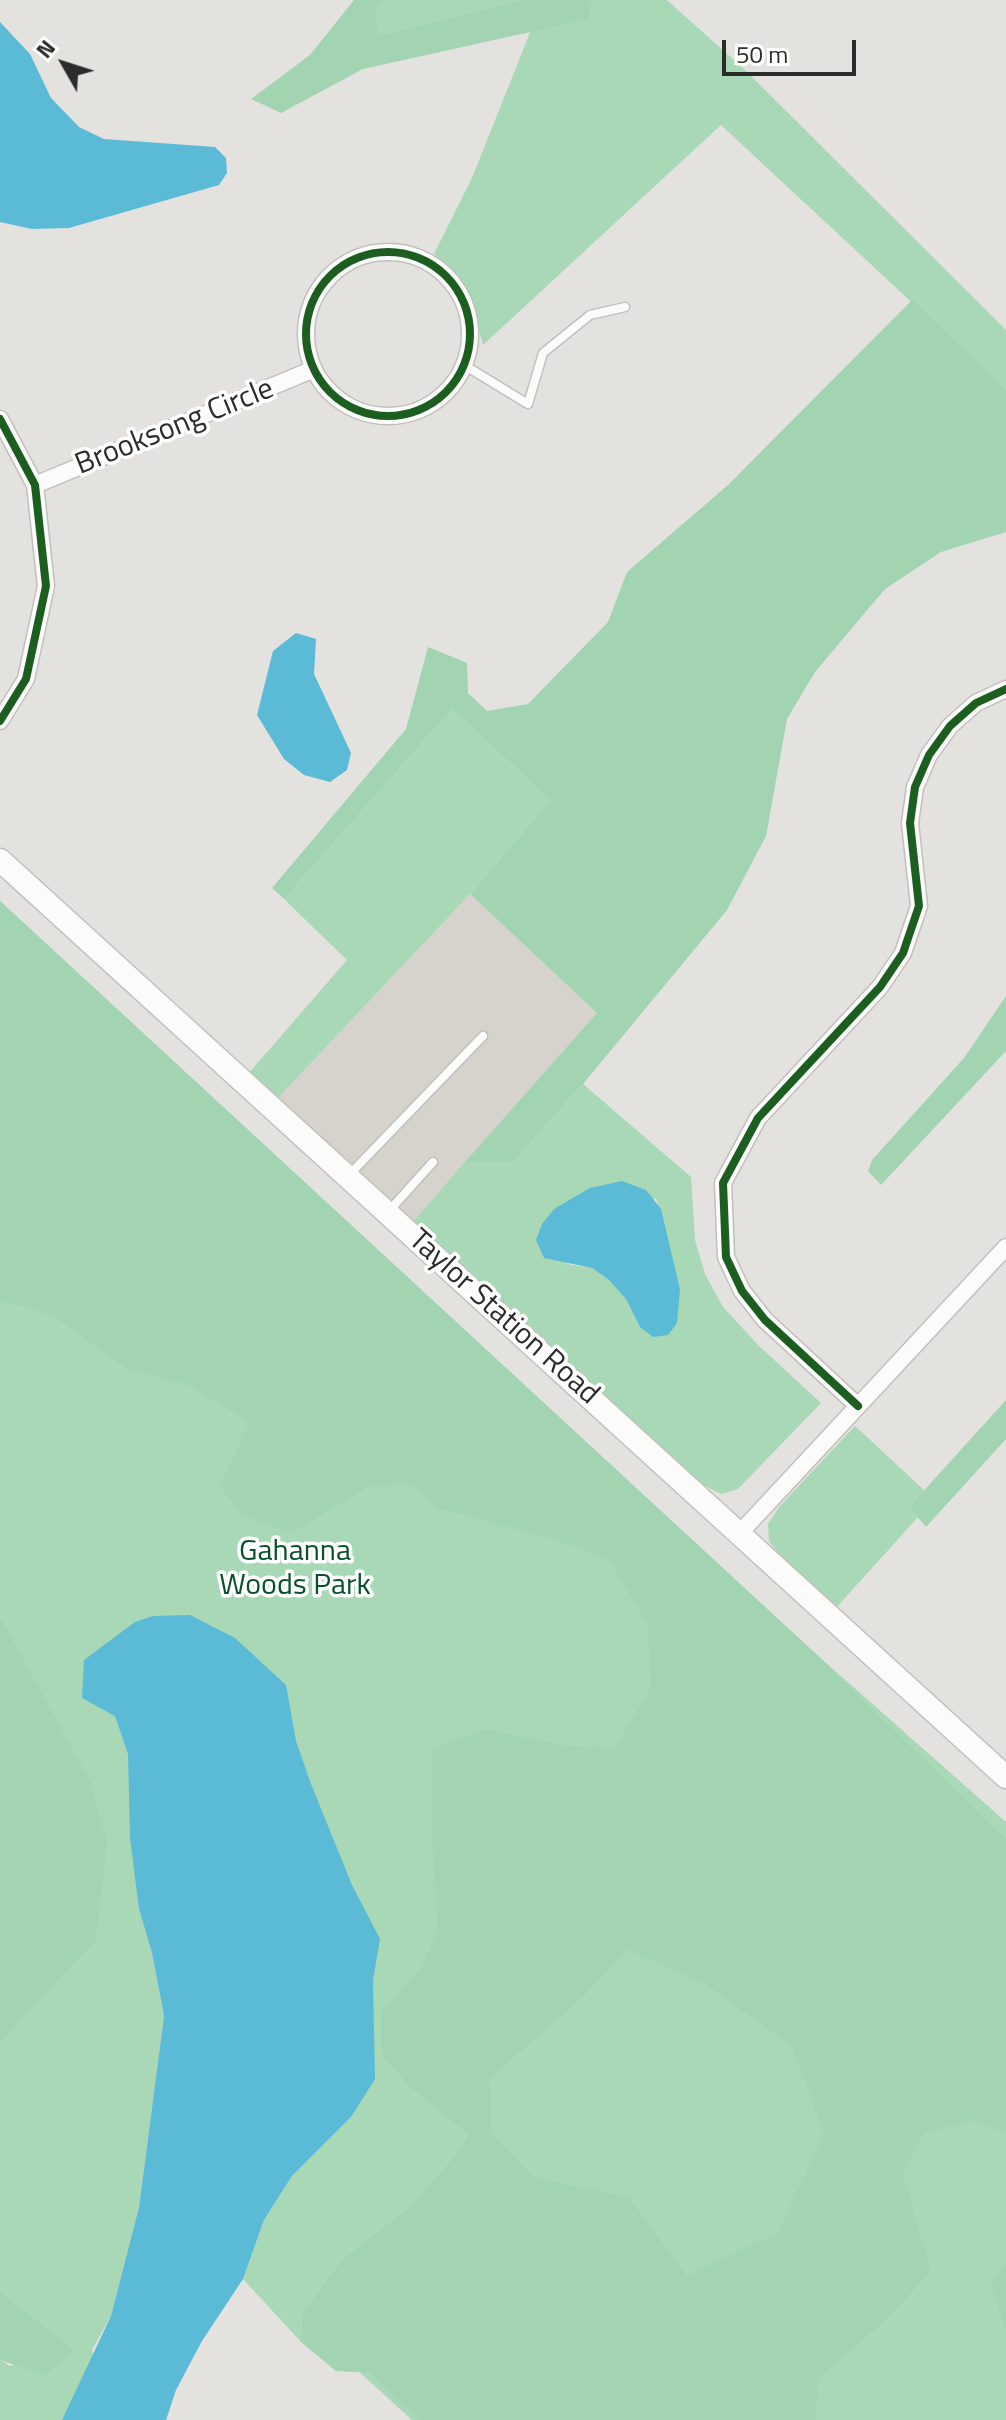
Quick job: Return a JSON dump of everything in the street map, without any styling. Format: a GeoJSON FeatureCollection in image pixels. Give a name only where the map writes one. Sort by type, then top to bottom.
{"type":"FeatureCollection","features":[{"type":"Feature","properties":{"kind":"main road","name":"Taylor Station Road"},"geometry":{"type":"LineString","coordinates":[[0,860],[1006,1777]]}},
{"type":"Feature","properties":{"kind":"street"},"geometry":{"type":"LineString","coordinates":[[386,251],[426,260],[456,287],[470,325],[464,365],[454,383],[430,404],[401,415],[380,415],[341,401],[314,369],[306,330],[318,291],[348,262],[386,251]]}},
{"type":"Feature","properties":{"kind":"street","name":"Brooksong Circle"},"geometry":{"type":"LineString","coordinates":[[35,485],[314,369]]}},
{"type":"Feature","properties":{"kind":"street"},"geometry":{"type":"LineString","coordinates":[[0,419],[35,485],[46,586],[26,679],[0,721]]}},
{"type":"Feature","properties":{"kind":"street"},"geometry":{"type":"LineString","coordinates":[[858,1406],[765,1320],[742,1291],[726,1257],[723,1183],[758,1118],[880,987],[898,962],[913,931],[919,906],[910,823],[915,787],[929,755],[950,726],[976,703],[1006,689]]}},
{"type":"Feature","properties":{"kind":"street"},"geometry":{"type":"LineString","coordinates":[[739,1534],[1006,1247]]}},
{"type":"Feature","properties":{"kind":"lane"},"geometry":{"type":"LineString","coordinates":[[464,365],[528,404],[543,353],[590,315],[625,307]]}},
{"type":"Feature","properties":{"kind":"lane"},"geometry":{"type":"LineString","coordinates":[[348,1176],[483,1036]]}},
{"type":"Feature","properties":{"kind":"lane"},"geometry":{"type":"LineString","coordinates":[[387,1212],[433,1162]]}},
{"type":"Feature","properties":{"kind":"shaded area"},"geometry":{"type":"Polygon","coordinates":[[[470,894],[597,1013],[411,1224],[275,1101],[470,894]]]}},
{"type":"Feature","properties":{"kind":"green space"},"geometry":{"type":"Polygon","coordinates":[[[354,0],[382,0],[376,9],[379,36],[523,0],[587,0],[591,4],[589,19],[363,69],[281,113],[251,99],[310,55],[354,0]]]}},
{"type":"Feature","properties":{"kind":"green space"},"geometry":{"type":"Polygon","coordinates":[[[382,0],[523,0],[379,37],[376,8],[382,0]]]}},
{"type":"Feature","properties":{"kind":"green space"},"geometry":{"type":"Polygon","coordinates":[[[587,0],[667,0],[745,70],[1006,330],[1006,390],[721,125],[483,345],[472,306],[454,273],[434,254],[472,178],[531,30],[589,19],[591,5],[587,0]]]}},
{"type":"Feature","properties":{"kind":"green space"},"geometry":{"type":"Polygon","coordinates":[[[912,300],[1006,390],[1006,532],[941,552],[885,589],[815,672],[787,719],[766,836],[727,910],[583,1084],[513,1162],[465,1162],[597,1013],[470,894],[550,800],[452,709],[284,899],[272,888],[406,729],[428,647],[467,663],[468,693],[487,711],[528,704],[608,622],[627,572],[728,485],[912,300]]]}},
{"type":"Feature","properties":{"kind":"green space"},"geometry":{"type":"Polygon","coordinates":[[[452,709],[550,800],[470,894],[275,1101],[248,1074],[347,960],[284,899],[452,709]]]}},
{"type":"Feature","properties":{"kind":"green space","name":"Gahanna Woods Park"},"geometry":{"type":"Polygon","coordinates":[[[0,901],[816,1654],[1006,1822],[1006,2420],[412,2420],[313,2330],[491,2133],[412,2089],[467,2132],[461,2148],[410,2206],[342,2259],[302,2313],[301,2342],[243,2279],[264,2220],[292,2176],[351,2117],[139,1909],[152,1953],[164,2016],[139,2207],[111,2316],[92,2350],[115,2420],[0,2420],[0,2360],[10,2366],[74,2351],[0,2291],[0,2043],[95,1943],[0,2006],[0,901]]]}},
{"type":"Feature","properties":{"kind":"green space"},"geometry":{"type":"Polygon","coordinates":[[[0,901],[816,1654],[1006,1840],[1006,2133],[976,2120],[924,2133],[903,2174],[931,2272],[881,2324],[819,2378],[815,2420],[420,2420],[371,2373],[336,2371],[301,2342],[302,2313],[342,2259],[410,2206],[461,2148],[467,2133],[412,2089],[382,2055],[381,2012],[421,1969],[438,1929],[432,1836],[432,1749],[486,1729],[567,1746],[615,1748],[651,1688],[648,1624],[608,1558],[543,1536],[437,1508],[412,1484],[371,1485],[291,1533],[240,1514],[220,1486],[250,1422],[188,1385],[127,1369],[54,1316],[0,1300],[0,901]],[[627,1949],[584,1996],[490,2078],[491,2133],[535,2178],[629,2198],[687,2276],[778,2233],[824,2133],[792,2046],[707,1985],[627,1949]]]}},
{"type":"Feature","properties":{"kind":"green space"},"geometry":{"type":"Polygon","coordinates":[[[1006,996],[1006,1051],[881,1185],[868,1171],[872,1160],[964,1058],[1006,996]]]}},
{"type":"Feature","properties":{"kind":"green space"},"geometry":{"type":"Polygon","coordinates":[[[583,1084],[691,1177],[695,1240],[705,1274],[723,1307],[759,1346],[821,1403],[738,1489],[721,1494],[701,1484],[411,1224],[465,1162],[513,1162],[583,1084]],[[656,1198],[566,1264],[592,1268],[609,1280],[626,1298],[640,1327],[680,1289],[656,1198]]]}},
{"type":"Feature","properties":{"kind":"green space"},"geometry":{"type":"Polygon","coordinates":[[[1006,1400],[1006,1439],[926,1527],[909,1507],[1006,1400]]]}},
{"type":"Feature","properties":{"kind":"green space"},"geometry":{"type":"Polygon","coordinates":[[[855,1426],[924,1490],[909,1507],[918,1517],[835,1609],[786,1563],[769,1541],[768,1524],[779,1507],[855,1426]]]}},
{"type":"Feature","properties":{"kind":"green space"},"geometry":{"type":"Polygon","coordinates":[[[0,1617],[91,1783],[107,1843],[95,1943],[0,2043],[0,1617]]]}},
{"type":"Feature","properties":{"kind":"green space"},"geometry":{"type":"Polygon","coordinates":[[[1006,2263],[1006,2330],[991,2286],[1006,2263]]]}},
{"type":"Feature","properties":{"kind":"green space"},"geometry":{"type":"Polygon","coordinates":[[[0,2291],[75,2351],[44,2375],[0,2360],[0,2291]]]}},
{"type":"Feature","properties":{"kind":"water"},"geometry":{"type":"Polygon","coordinates":[[[0,22],[30,54],[51,98],[79,127],[104,139],[215,147],[226,158],[227,173],[219,185],[69,228],[32,229],[0,222],[0,22]]]}},
{"type":"Feature","properties":{"kind":"water"},"geometry":{"type":"Polygon","coordinates":[[[296,633],[316,639],[314,674],[351,753],[347,770],[330,782],[304,775],[284,759],[257,715],[273,651],[296,633]]]}},
{"type":"Feature","properties":{"kind":"water"},"geometry":{"type":"Polygon","coordinates":[[[622,1181],[646,1190],[661,1209],[680,1289],[677,1323],[668,1335],[653,1337],[640,1327],[626,1299],[609,1280],[592,1268],[544,1258],[536,1240],[542,1224],[554,1209],[590,1188],[622,1181]]]}},
{"type":"Feature","properties":{"kind":"water"},"geometry":{"type":"Polygon","coordinates":[[[190,1615],[235,1638],[286,1685],[296,1741],[311,1784],[352,1885],[380,1939],[373,1980],[375,2079],[351,2117],[292,2176],[264,2220],[243,2279],[202,2341],[176,2390],[166,2420],[62,2420],[111,2316],[139,2207],[164,2016],[152,1953],[139,1909],[130,1838],[128,1754],[115,1716],[82,1698],[84,1660],[135,1622],[153,1616],[190,1615]]]}},
{"type":"Feature","properties":{"kind":"cycle path"},"geometry":{"type":"LineString","coordinates":[[388,252],[419,259],[446,276],[463,303],[470,334],[463,365],[446,392],[419,409],[388,416],[357,409],[330,392],[313,365],[306,334],[313,303],[330,276],[357,259],[388,252]]}},
{"type":"Feature","properties":{"kind":"cycle path"},"geometry":{"type":"LineString","coordinates":[[0,419],[35,485],[46,586],[26,679],[0,721]]}},
{"type":"Feature","properties":{"kind":"cycle path"},"geometry":{"type":"LineString","coordinates":[[858,1406],[765,1320],[742,1291],[726,1257],[723,1183],[758,1118],[880,987],[903,953],[919,906],[910,823],[915,787],[929,755],[950,726],[976,703],[1006,689]]}}]}
